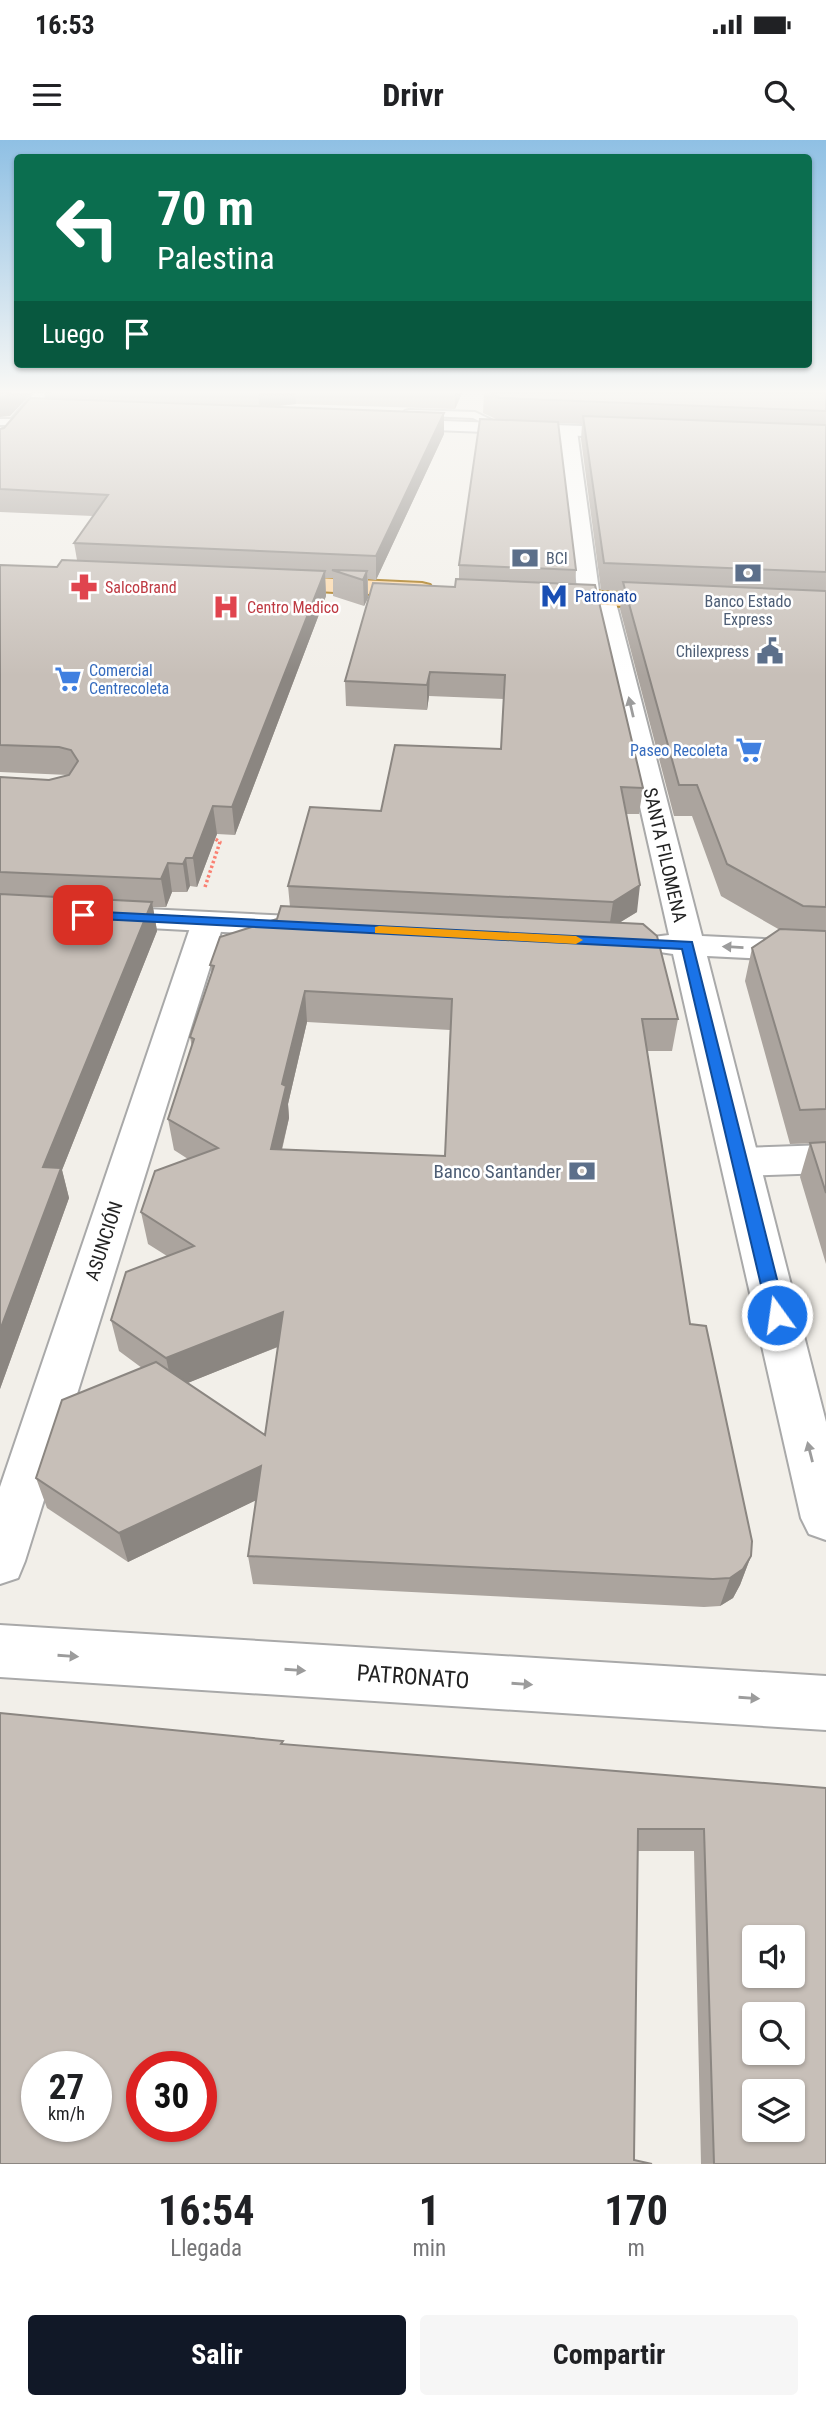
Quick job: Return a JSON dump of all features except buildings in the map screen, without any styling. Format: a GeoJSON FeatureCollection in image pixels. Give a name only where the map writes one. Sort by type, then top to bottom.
{"type":"FeatureCollection","features":[{"type":"Feature","properties":{"kind":"main road"},"geometry":{"type":"LineString","coordinates":[[248,582],[444,591]]}},
{"type":"Feature","properties":{"kind":"main road"},"geometry":{"type":"LineString","coordinates":[[528,595],[695,603]]}},
{"type":"Feature","properties":{"kind":"street","name":"SANTA FILOMENA"},"geometry":{"type":"LineString","coordinates":[[578,487],[597,598],[687,945],[826,1518]]}},
{"type":"Feature","properties":{"kind":"street"},"geometry":{"type":"LineString","coordinates":[[0,911],[345,928]]}},
{"type":"Feature","properties":{"kind":"street","name":"ASUNCIÓN"},"geometry":{"type":"LineString","coordinates":[[0,1561],[201,921]]}},
{"type":"Feature","properties":{"kind":"street"},"geometry":{"type":"LineString","coordinates":[[633,943],[826,952]]}},
{"type":"Feature","properties":{"kind":"street"},"geometry":{"type":"LineString","coordinates":[[740,1162],[826,1159]]}},
{"type":"Feature","properties":{"kind":"street","name":"PATRONATO"},"geometry":{"type":"LineString","coordinates":[[0,1651],[826,1703]]}},
{"type":"Feature","properties":{"kind":"path"},"geometry":{"type":"LineString","coordinates":[[201,921],[220,842],[209,836]]}},
{"type":"Feature","properties":{"kind":"slow traffic"},"geometry":{"type":"LineString","coordinates":[[379,930],[576,940]]}},
{"type":"Feature","properties":{"kind":"place","name":"BCI"},"geometry":{"type":"Point","coordinates":[525,558]}},
{"type":"Feature","properties":{"kind":"place","name":"Banco Estado Express"},"geometry":{"type":"Point","coordinates":[748,573]}},
{"type":"Feature","properties":{"kind":"place","name":"SalcoBrand"},"geometry":{"type":"Point","coordinates":[84,587]}},
{"type":"Feature","properties":{"kind":"place","name":"Patronato"},"geometry":{"type":"Point","coordinates":[554,596]}},
{"type":"Feature","properties":{"kind":"place","name":"Centro Medico"},"geometry":{"type":"Point","coordinates":[226,607]}},
{"type":"Feature","properties":{"kind":"place","name":"Chilexpress"},"geometry":{"type":"Point","coordinates":[770,651]}},
{"type":"Feature","properties":{"kind":"place","name":"Comercial Centrecoleta"},"geometry":{"type":"Point","coordinates":[68,679]}},
{"type":"Feature","properties":{"kind":"place","name":"Paseo Recoleta"},"geometry":{"type":"Point","coordinates":[749,750]}},
{"type":"Feature","properties":{"kind":"place","name":"Banco Santander"},"geometry":{"type":"Point","coordinates":[582,1171]}},
{"type":"Feature","properties":{"kind":"route"},"geometry":{"type":"LineString","coordinates":[[83,915],[687,945],[777,1315]]}}]}
